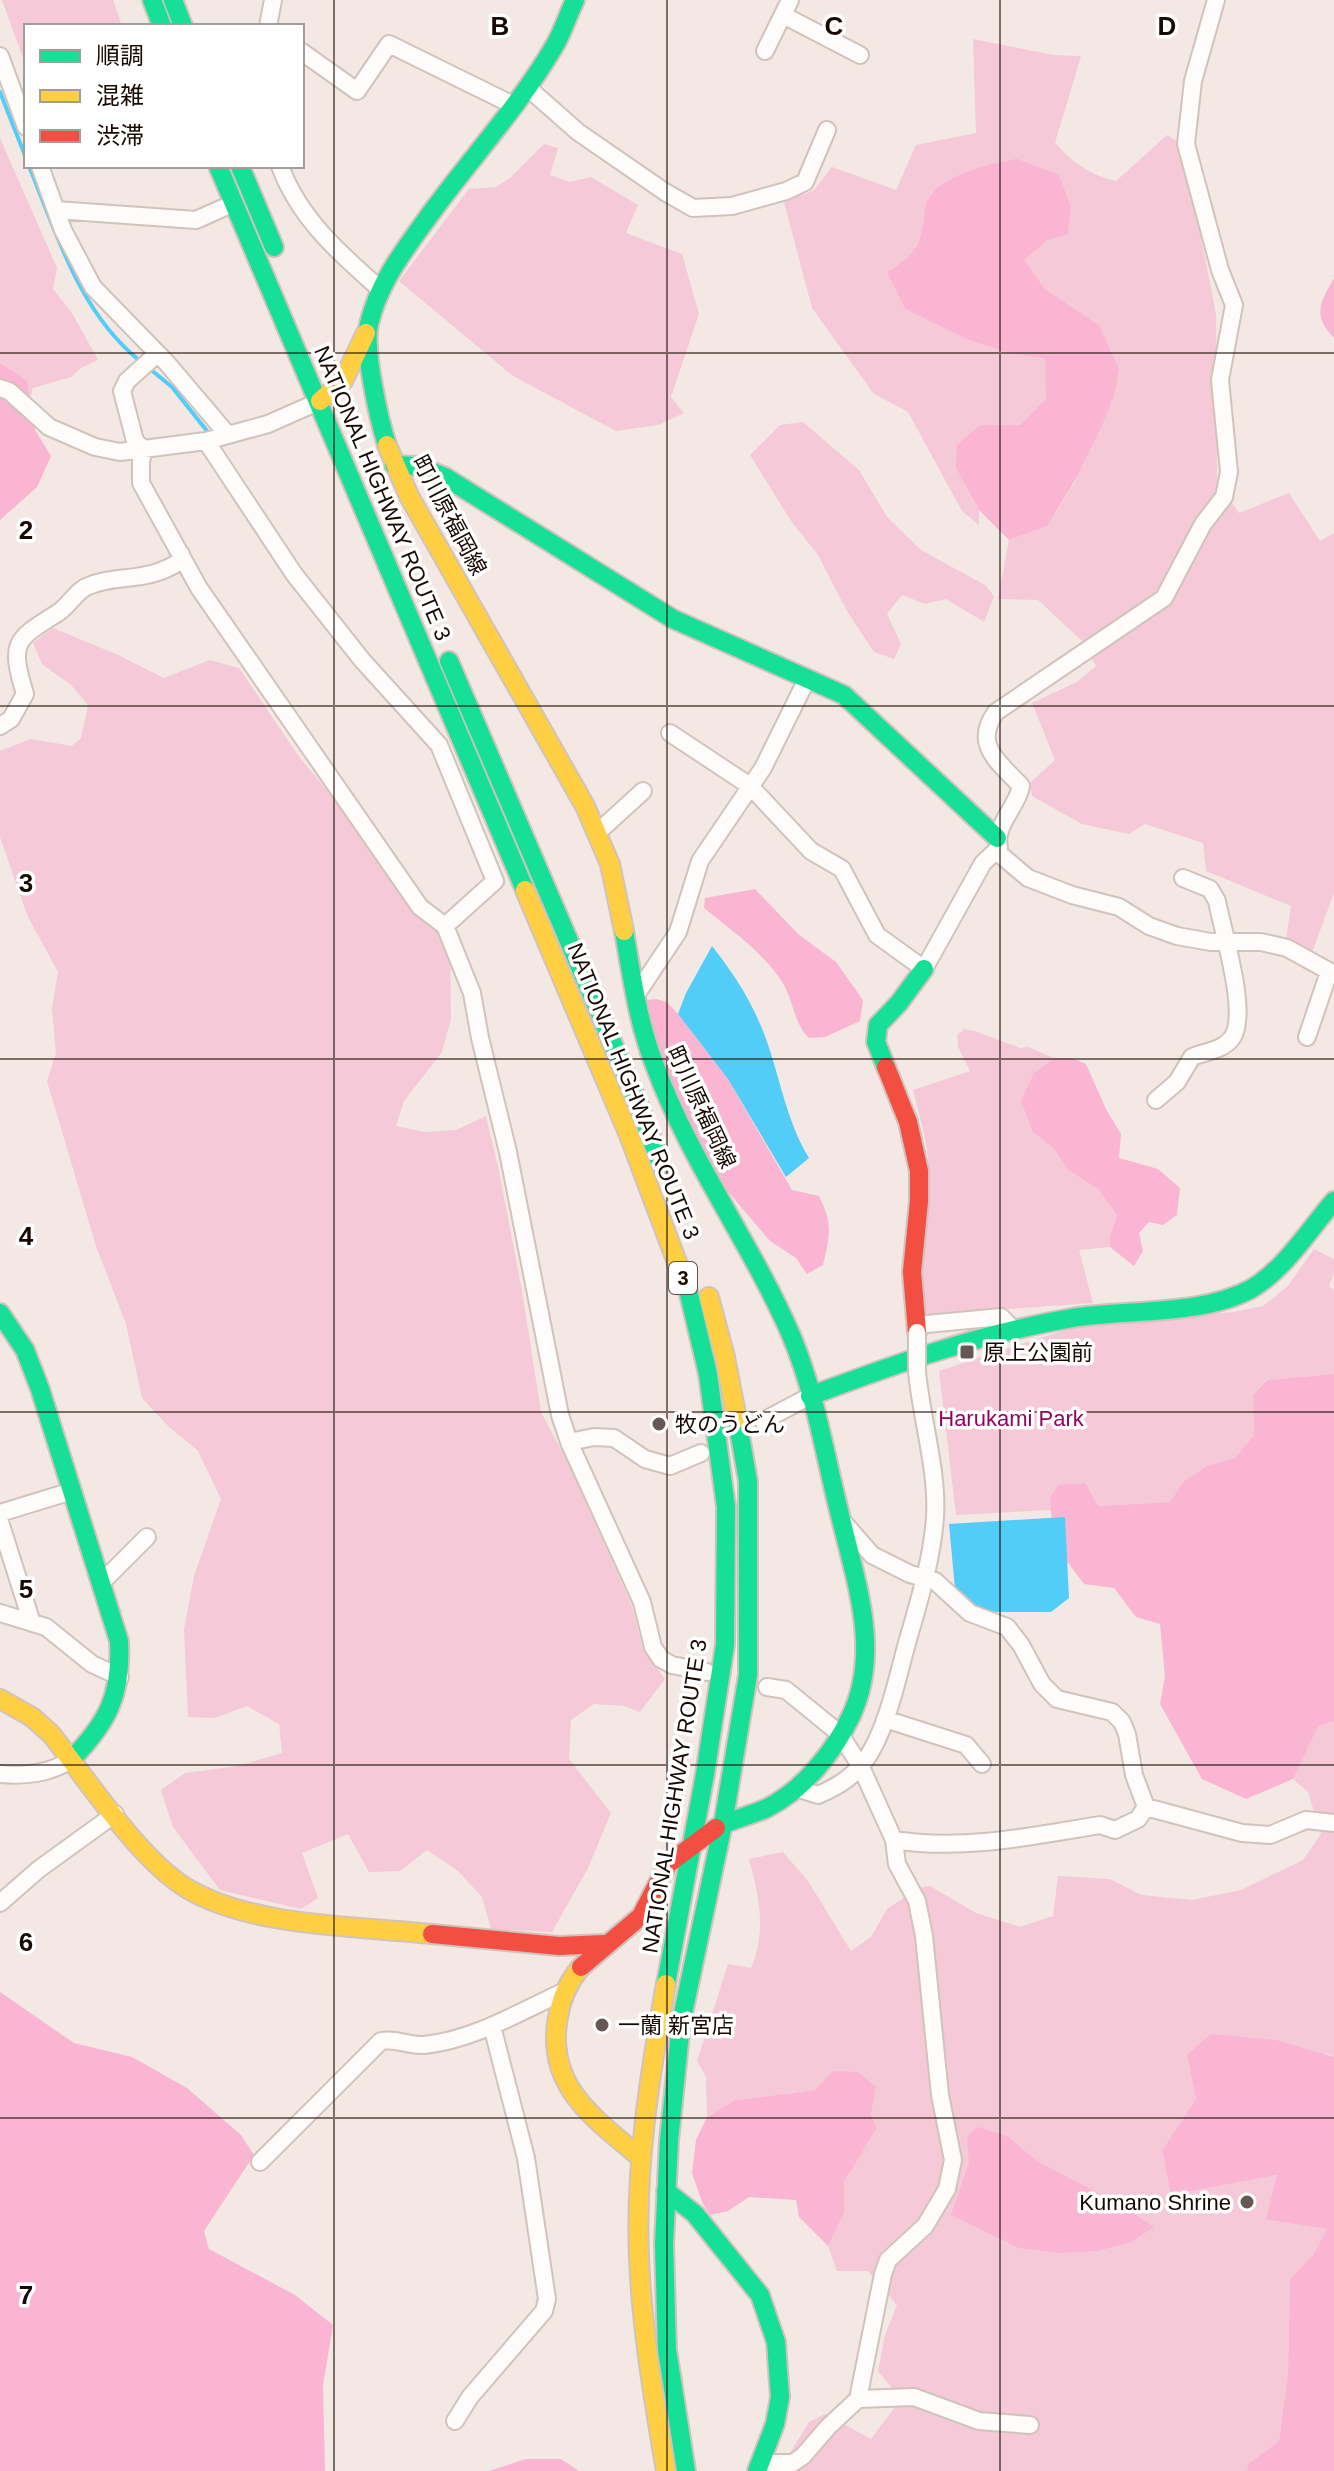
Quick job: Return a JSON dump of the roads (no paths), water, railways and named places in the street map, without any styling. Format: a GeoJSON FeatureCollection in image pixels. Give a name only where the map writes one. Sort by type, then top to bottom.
{"type":"FeatureCollection","features":[{"type":"Feature","properties":{"kind":"main road"},"geometry":{"type":"LineString","coordinates":[[152,0],[161,24]]}},
{"type":"Feature","properties":{"kind":"main road"},"geometry":{"type":"LineString","coordinates":[[173,0],[182,24]]}},
{"type":"Feature","properties":{"kind":"main road","name":"町川原福岡線"},"geometry":{"type":"LineString","coordinates":[[575,0],[556,43],[527,87],[454,181],[380,289],[368,328],[374,392],[394,465],[409,496],[598,832],[610,867],[653,1063],[670,1104],[780,1313],[797,1353],[858,1584],[866,1642],[863,1683],[855,1707],[840,1734],[796,1788],[769,1807],[723,1824],[676,1856],[665,1868],[652,1901],[635,1923],[604,1944],[575,1975],[565,1991],[556,2020],[554,2043],[558,2070],[571,2094],[641,2158]]}},
{"type":"Feature","properties":{"kind":"main road","name":"NATIONAL HIGHWAY ROUTE 3"},"geometry":{"type":"LineString","coordinates":[[219,168],[333,401]]}},
{"type":"Feature","properties":{"kind":"main road"},"geometry":{"type":"LineString","coordinates":[[241,168],[281,265]]}},
{"type":"Feature","properties":{"kind":"main road"},"geometry":{"type":"LineString","coordinates":[[333,401],[354,363],[368,328]]}},
{"type":"Feature","properties":{"kind":"main road","name":"NATIONAL HIGHWAY ROUTE 3"},"geometry":{"type":"LineString","coordinates":[[316,351],[333,401],[629,1135],[689,1294],[708,1374],[726,1507],[725,1645],[693,1846],[652,2061],[641,2158],[639,2256],[646,2351],[666,2471]]}},
{"type":"Feature","properties":{"kind":"main road"},"geometry":{"type":"LineString","coordinates":[[394,465],[418,466],[445,477],[673,619],[844,695],[996,844]]}},
{"type":"Feature","properties":{"kind":"main road","name":"NATIONAL HIGHWAY ROUTE 3"},"geometry":{"type":"LineString","coordinates":[[444,650],[637,1100],[670,1189]]}},
{"type":"Feature","properties":{"kind":"main road"},"geometry":{"type":"LineString","coordinates":[[916,1329],[912,1299],[919,1172],[913,1139],[876,1042],[878,1025],[924,969]]}},
{"type":"Feature","properties":{"kind":"main road"},"geometry":{"type":"LineString","coordinates":[[810,1396],[906,1360],[1015,1331],[1072,1318],[1223,1299],[1250,1289],[1265,1277],[1334,1201]]}},
{"type":"Feature","properties":{"kind":"main road","name":"NATIONAL HIGHWAY ROUTE 3"},"geometry":{"type":"LineString","coordinates":[[686,2471],[667,2350],[666,2191],[681,2023],[723,1824],[748,1675],[750,1579],[748,1481],[725,1357],[697,1262]]}},
{"type":"Feature","properties":{"kind":"main road"},"geometry":{"type":"LineString","coordinates":[[0,1313],[6,1337],[25,1350],[40,1389],[119,1641],[120,1677],[113,1706],[95,1737],[71,1760]]}},
{"type":"Feature","properties":{"kind":"main road"},"geometry":{"type":"LineString","coordinates":[[0,1699],[32,1717],[51,1734],[146,1854],[186,1888],[224,1906],[281,1919],[559,1946],[604,1944]]}},
{"type":"Feature","properties":{"kind":"main road"},"geometry":{"type":"LineString","coordinates":[[666,2191],[695,2214],[760,2295],[772,2330],[779,2359],[780,2397],[759,2467]]}},
{"type":"Feature","properties":{"kind":"street"},"geometry":{"type":"LineString","coordinates":[[268,24],[273,0]]}},
{"type":"Feature","properties":{"kind":"street"},"geometry":{"type":"LineString","coordinates":[[670,733],[750,786],[811,851],[842,869],[877,935],[924,969],[996,844],[1004,819],[1019,797],[1021,786],[989,751],[986,740],[988,723],[996,712],[1164,598],[1203,524],[1224,497],[1229,472],[1220,380],[1234,305],[1220,270],[1186,144],[1193,81],[1216,0]]}},
{"type":"Feature","properties":{"kind":"street"},"geometry":{"type":"LineString","coordinates":[[765,51],[787,8],[860,55]]}},
{"type":"Feature","properties":{"kind":"street"},"geometry":{"type":"LineString","coordinates":[[304,53],[357,91],[389,44],[513,105]]}},
{"type":"Feature","properties":{"kind":"street"},"geometry":{"type":"LineString","coordinates":[[0,56],[24,122]]}},
{"type":"Feature","properties":{"kind":"street"},"geometry":{"type":"LineString","coordinates":[[527,87],[578,132],[693,208],[732,206],[786,191],[805,182],[827,130]]}},
{"type":"Feature","properties":{"kind":"street"},"geometry":{"type":"LineString","coordinates":[[41,168],[63,230],[93,287],[228,435]]}},
{"type":"Feature","properties":{"kind":"street"},"geometry":{"type":"LineString","coordinates":[[281,168],[314,226],[380,289]]}},
{"type":"Feature","properties":{"kind":"street"},"geometry":{"type":"LineString","coordinates":[[56,210],[196,220],[234,203]]}},
{"type":"Feature","properties":{"kind":"street"},"geometry":{"type":"LineString","coordinates":[[144,450],[135,441],[122,391],[127,381],[157,354]]}},
{"type":"Feature","properties":{"kind":"street"},"geometry":{"type":"LineString","coordinates":[[0,388],[9,391],[49,427],[95,447],[120,452],[206,441],[268,424],[333,401]]}},
{"type":"Feature","properties":{"kind":"street"},"geometry":{"type":"LineString","coordinates":[[206,441],[294,574],[362,660],[439,745],[495,881],[445,926]]}},
{"type":"Feature","properties":{"kind":"street"},"geometry":{"type":"LineString","coordinates":[[144,450],[141,483],[222,622],[420,907],[445,926],[472,993],[508,1152],[560,1415],[569,1442],[642,1602],[653,1647],[661,1659],[672,1665],[707,1672]]}},
{"type":"Feature","properties":{"kind":"street"},"geometry":{"type":"LineString","coordinates":[[0,726],[11,719],[25,694],[16,664],[19,646],[28,630],[61,611],[85,587],[154,574],[180,561],[181,554]]}},
{"type":"Feature","properties":{"kind":"street"},"geometry":{"type":"LineString","coordinates":[[636,995],[678,932],[700,861],[763,768],[807,679]]}},
{"type":"Feature","properties":{"kind":"street"},"geometry":{"type":"LineString","coordinates":[[598,832],[643,791]]}},
{"type":"Feature","properties":{"kind":"street"},"geometry":{"type":"LineString","coordinates":[[996,844],[1028,878],[1072,895],[1119,907],[1149,926],[1177,936],[1261,942],[1287,948],[1331,973],[1307,1037]]}},
{"type":"Feature","properties":{"kind":"street"},"geometry":{"type":"LineString","coordinates":[[1156,1100],[1177,1082],[1192,1057],[1220,1049],[1231,1039],[1239,1022],[1238,994],[1217,901],[1210,889],[1183,878]]}},
{"type":"Feature","properties":{"kind":"street"},"geometry":{"type":"LineString","coordinates":[[796,1788],[818,1795],[840,1785],[861,1767],[885,1719],[926,1578],[935,1516],[930,1455],[920,1406],[916,1329],[1001,1317],[1015,1331]]}},
{"type":"Feature","properties":{"kind":"street"},"geometry":{"type":"LineString","coordinates":[[763,1421],[810,1396]]}},
{"type":"Feature","properties":{"kind":"street"},"geometry":{"type":"LineString","coordinates":[[569,1442],[594,1437],[614,1438],[645,1459],[670,1466],[701,1453]]}},
{"type":"Feature","properties":{"kind":"street"},"geometry":{"type":"LineString","coordinates":[[0,1513],[72,1491]]}},
{"type":"Feature","properties":{"kind":"street"},"geometry":{"type":"LineString","coordinates":[[841,1518],[872,1555],[910,1574],[935,1581],[970,1613],[1007,1627],[1021,1645],[1042,1684],[1057,1699],[1112,1712],[1122,1722],[1127,1734],[1134,1775],[1145,1798],[1146,1807],[1138,1819],[1115,1830],[1100,1825],[989,1843],[917,1844],[894,1840]]}},
{"type":"Feature","properties":{"kind":"street"},"geometry":{"type":"LineString","coordinates":[[0,1522],[32,1623]]}},
{"type":"Feature","properties":{"kind":"street"},"geometry":{"type":"LineString","coordinates":[[101,1583],[147,1537]]}},
{"type":"Feature","properties":{"kind":"street"},"geometry":{"type":"LineString","coordinates":[[0,1613],[46,1627],[92,1664],[120,1677]]}},
{"type":"Feature","properties":{"kind":"street"},"geometry":{"type":"LineString","coordinates":[[759,2467],[793,2463],[858,2399],[888,2260],[925,2226],[947,2189],[953,2160],[940,2095],[924,1936],[917,1901],[897,1864],[894,1840],[861,1767],[840,1734],[786,1690],[767,1687]]}},
{"type":"Feature","properties":{"kind":"street"},"geometry":{"type":"LineString","coordinates":[[885,1719],[966,1745],[982,1764]]}},
{"type":"Feature","properties":{"kind":"street"},"geometry":{"type":"LineString","coordinates":[[0,1774],[39,1774],[71,1760]]}},
{"type":"Feature","properties":{"kind":"street"},"geometry":{"type":"LineString","coordinates":[[1146,1807],[1242,1833],[1270,1835],[1306,1820],[1334,1823]]}},
{"type":"Feature","properties":{"kind":"street"},"geometry":{"type":"LineString","coordinates":[[0,1903],[39,1869],[115,1814]]}},
{"type":"Feature","properties":{"kind":"street"},"geometry":{"type":"LineString","coordinates":[[260,2162],[381,2041],[395,2039],[421,2045],[442,2042],[492,2026],[565,1991]]}},
{"type":"Feature","properties":{"kind":"street"},"geometry":{"type":"LineString","coordinates":[[455,2421],[470,2397],[544,2311],[547,2299],[526,2158],[492,2026]]}},
{"type":"Feature","properties":{"kind":"street"},"geometry":{"type":"LineString","coordinates":[[858,2399],[914,2397],[979,2421],[1030,2425]]}},
{"type":"Feature","properties":{"kind":"water"},"geometry":{"type":"Polygon","coordinates":[[[712,946],[742,989],[760,1023],[789,1114],[809,1158],[786,1177],[728,1079],[678,1014],[712,946]]]}},
{"type":"Feature","properties":{"kind":"water"},"geometry":{"type":"Polygon","coordinates":[[[1065,1517],[1069,1598],[1051,1612],[978,1612],[955,1589],[949,1524],[1065,1517]]]}},
{"type":"Feature","properties":{"kind":"waterway"},"geometry":{"type":"LineString","coordinates":[[0,92],[24,153]]}},
{"type":"Feature","properties":{"kind":"waterway"},"geometry":{"type":"LineString","coordinates":[[30,168],[72,271],[86,296],[119,342],[140,361]]}},
{"type":"Feature","properties":{"kind":"waterway"},"geometry":{"type":"LineString","coordinates":[[150,369],[172,387],[211,436]]}},
{"type":"Feature","properties":{"kind":"place","name":"原上公園前"},"geometry":{"type":"Point","coordinates":[967,1352]}},
{"type":"Feature","properties":{"kind":"place","name":"牧のうどん"},"geometry":{"type":"Point","coordinates":[659,1424]}},
{"type":"Feature","properties":{"kind":"place","name":"一蘭 新宮店"},"geometry":{"type":"Point","coordinates":[602,2025]}},
{"type":"Feature","properties":{"kind":"place","name":"Kumano Shrine"},"geometry":{"type":"Point","coordinates":[1247,2202]}},
{"type":"Feature","properties":{"kind":"park label","name":"Harukami Park"},"geometry":{"type":"Point","coordinates":[1011,1418]}}]}
